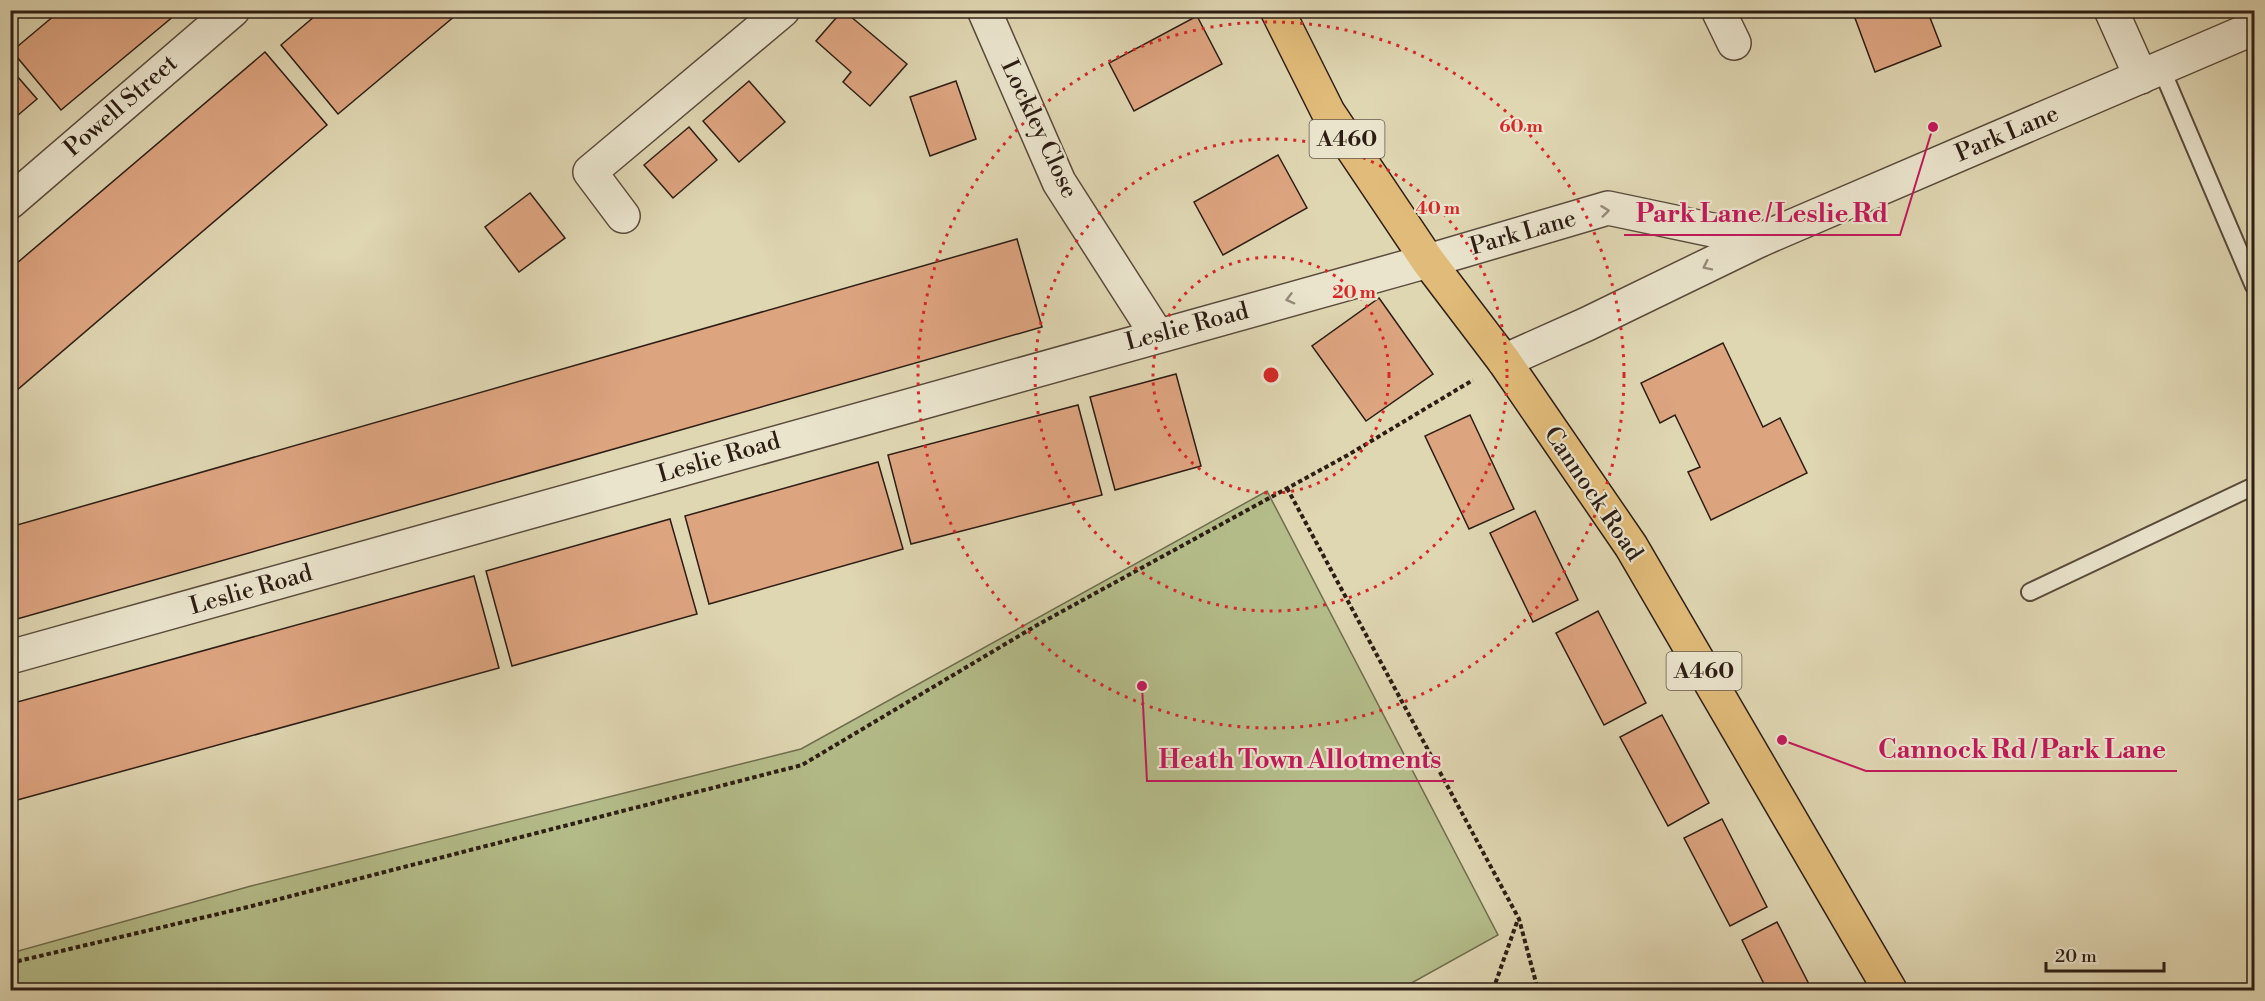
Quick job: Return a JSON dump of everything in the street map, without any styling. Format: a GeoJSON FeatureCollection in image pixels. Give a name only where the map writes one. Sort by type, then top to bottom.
{"type":"FeatureCollection","features":[{"type":"Feature","properties":{"kind":"highway","name":"Cannock Road"},"geometry":{"type":"LineString","coordinates":[[1277,10],[1328,112],[1428,261],[1504,361],[1631,546],[1890,990]]}},
{"type":"Feature","properties":{"kind":"street","name":"Powell Street"},"geometry":{"type":"LineString","coordinates":[[10,202],[232,10]]}},
{"type":"Feature","properties":{"kind":"street"},"geometry":{"type":"LineString","coordinates":[[623,216],[590,172],[783,10]]}},
{"type":"Feature","properties":{"kind":"street","name":"Lockley Close"},"geometry":{"type":"LineString","coordinates":[[984,10],[1059,182],[1157,335]]}},
{"type":"Feature","properties":{"kind":"street"},"geometry":{"type":"LineString","coordinates":[[1718,10],[1734,43]]}},
{"type":"Feature","properties":{"kind":"street"},"geometry":{"type":"LineString","coordinates":[[2111,10],[2151,73]]}},
{"type":"Feature","properties":{"kind":"street","name":"Park Lane"},"geometry":{"type":"LineString","coordinates":[[1504,361],[1587,324],[1760,240],[2254,28]]}},
{"type":"Feature","properties":{"kind":"street","name":"Park Lane"},"geometry":{"type":"LineString","coordinates":[[1428,261],[1608,208],[1760,240]]}},
{"type":"Feature","properties":{"kind":"street","name":"Leslie Road"},"geometry":{"type":"LineString","coordinates":[[10,657],[1428,261]]}},
{"type":"Feature","properties":{"kind":"lane"},"geometry":{"type":"LineString","coordinates":[[2151,73],[2254,286]]}},
{"type":"Feature","properties":{"kind":"lane"},"geometry":{"type":"LineString","coordinates":[[2030,592],[2254,486]]}},
{"type":"Feature","properties":{"kind":"path"},"geometry":{"type":"LineString","coordinates":[[10,963],[252,906],[801,765],[1039,624],[1287,488],[1504,361]]}},
{"type":"Feature","properties":{"kind":"path"},"geometry":{"type":"LineString","coordinates":[[1287,488],[1519,919],[1538,990]]}},
{"type":"Feature","properties":{"kind":"path"},"geometry":{"type":"LineString","coordinates":[[1493,990],[1519,919]]}},
{"type":"Feature","properties":{"kind":"green space"},"geometry":{"type":"Polygon","coordinates":[[[1267,491],[1498,935],[1399,990],[11,990],[11,953],[251,886],[801,749],[1267,491]]]}},
{"type":"Feature","properties":{"kind":"building"},"geometry":{"type":"Polygon","coordinates":[[[61,10],[181,10],[61,110],[12,51],[61,10]]]}},
{"type":"Feature","properties":{"kind":"building"},"geometry":{"type":"Polygon","coordinates":[[[322,10],[462,10],[338,114],[281,45],[322,10]]]}},
{"type":"Feature","properties":{"kind":"building"},"geometry":{"type":"Polygon","coordinates":[[[843,10],[907,64],[870,106],[843,82],[851,72],[816,41],[843,10]]]}},
{"type":"Feature","properties":{"kind":"building"},"geometry":{"type":"Polygon","coordinates":[[[1852,10],[1927,10],[1941,46],[1875,72],[1852,10]]]}},
{"type":"Feature","properties":{"kind":"building"},"geometry":{"type":"Polygon","coordinates":[[[1197,16],[1222,64],[1134,111],[1109,63],[1197,16]]]}},
{"type":"Feature","properties":{"kind":"building"},"geometry":{"type":"Polygon","coordinates":[[[265,52],[327,125],[10,396],[10,269],[265,52]]]}},
{"type":"Feature","properties":{"kind":"building"},"geometry":{"type":"Polygon","coordinates":[[[10,68],[37,99],[10,122],[10,68]]]}},
{"type":"Feature","properties":{"kind":"building"},"geometry":{"type":"Polygon","coordinates":[[[749,81],[785,122],[739,162],[703,121],[749,81]]]}},
{"type":"Feature","properties":{"kind":"building"},"geometry":{"type":"Polygon","coordinates":[[[956,81],[976,139],[930,156],[910,97],[956,81]]]}},
{"type":"Feature","properties":{"kind":"building"},"geometry":{"type":"Polygon","coordinates":[[[689,127],[717,160],[673,198],[644,165],[689,127]]]}},
{"type":"Feature","properties":{"kind":"building"},"geometry":{"type":"Polygon","coordinates":[[[1278,155],[1307,208],[1223,255],[1194,202],[1278,155]]]}},
{"type":"Feature","properties":{"kind":"building"},"geometry":{"type":"Polygon","coordinates":[[[530,193],[565,238],[519,272],[485,227],[530,193]]]}},
{"type":"Feature","properties":{"kind":"building"},"geometry":{"type":"Polygon","coordinates":[[[1017,239],[1042,327],[10,621],[10,527],[1017,239]]]}},
{"type":"Feature","properties":{"kind":"building"},"geometry":{"type":"Polygon","coordinates":[[[1379,298],[1433,374],[1366,421],[1312,346],[1379,298]]]}},
{"type":"Feature","properties":{"kind":"building"},"geometry":{"type":"Polygon","coordinates":[[[1723,343],[1763,427],[1780,418],[1807,473],[1711,520],[1688,472],[1700,467],[1675,415],[1660,423],[1641,383],[1723,343]]]}},
{"type":"Feature","properties":{"kind":"building"},"geometry":{"type":"Polygon","coordinates":[[[1176,374],[1201,466],[1115,490],[1090,397],[1176,374]]]}},
{"type":"Feature","properties":{"kind":"building"},"geometry":{"type":"Polygon","coordinates":[[[1078,405],[1102,495],[911,544],[888,455],[1078,405]]]}},
{"type":"Feature","properties":{"kind":"building"},"geometry":{"type":"Polygon","coordinates":[[[1470,415],[1514,509],[1469,529],[1425,436],[1470,415]]]}},
{"type":"Feature","properties":{"kind":"building"},"geometry":{"type":"Polygon","coordinates":[[[878,462],[903,549],[709,604],[685,516],[878,462]]]}},
{"type":"Feature","properties":{"kind":"building"},"geometry":{"type":"Polygon","coordinates":[[[1535,511],[1578,600],[1533,622],[1490,533],[1535,511]]]}},
{"type":"Feature","properties":{"kind":"building"},"geometry":{"type":"Polygon","coordinates":[[[670,519],[697,614],[512,666],[486,571],[670,519]]]}},
{"type":"Feature","properties":{"kind":"building"},"geometry":{"type":"Polygon","coordinates":[[[474,576],[499,668],[10,802],[10,704],[474,576]]]}},
{"type":"Feature","properties":{"kind":"building"},"geometry":{"type":"Polygon","coordinates":[[[1598,611],[1646,703],[1604,725],[1556,633],[1598,611]]]}},
{"type":"Feature","properties":{"kind":"building"},"geometry":{"type":"Polygon","coordinates":[[[1662,715],[1709,803],[1668,826],[1620,737],[1662,715]]]}},
{"type":"Feature","properties":{"kind":"building"},"geometry":{"type":"Polygon","coordinates":[[[1722,819],[1767,907],[1730,926],[1684,838],[1722,819]]]}},
{"type":"Feature","properties":{"kind":"building"},"geometry":{"type":"Polygon","coordinates":[[[1777,922],[1812,990],[1767,990],[1742,940],[1777,922]]]}},
{"type":"Feature","properties":{"kind":"place","name":"Park Lane / Leslie Rd"},"geometry":{"type":"Point","coordinates":[1933,127]}},
{"type":"Feature","properties":{"kind":"place","name":"Heath Town Allotments"},"geometry":{"type":"Point","coordinates":[1142,686]}},
{"type":"Feature","properties":{"kind":"place","name":"Cannock Rd / Park Lane"},"geometry":{"type":"Point","coordinates":[1782,740]}}]}
